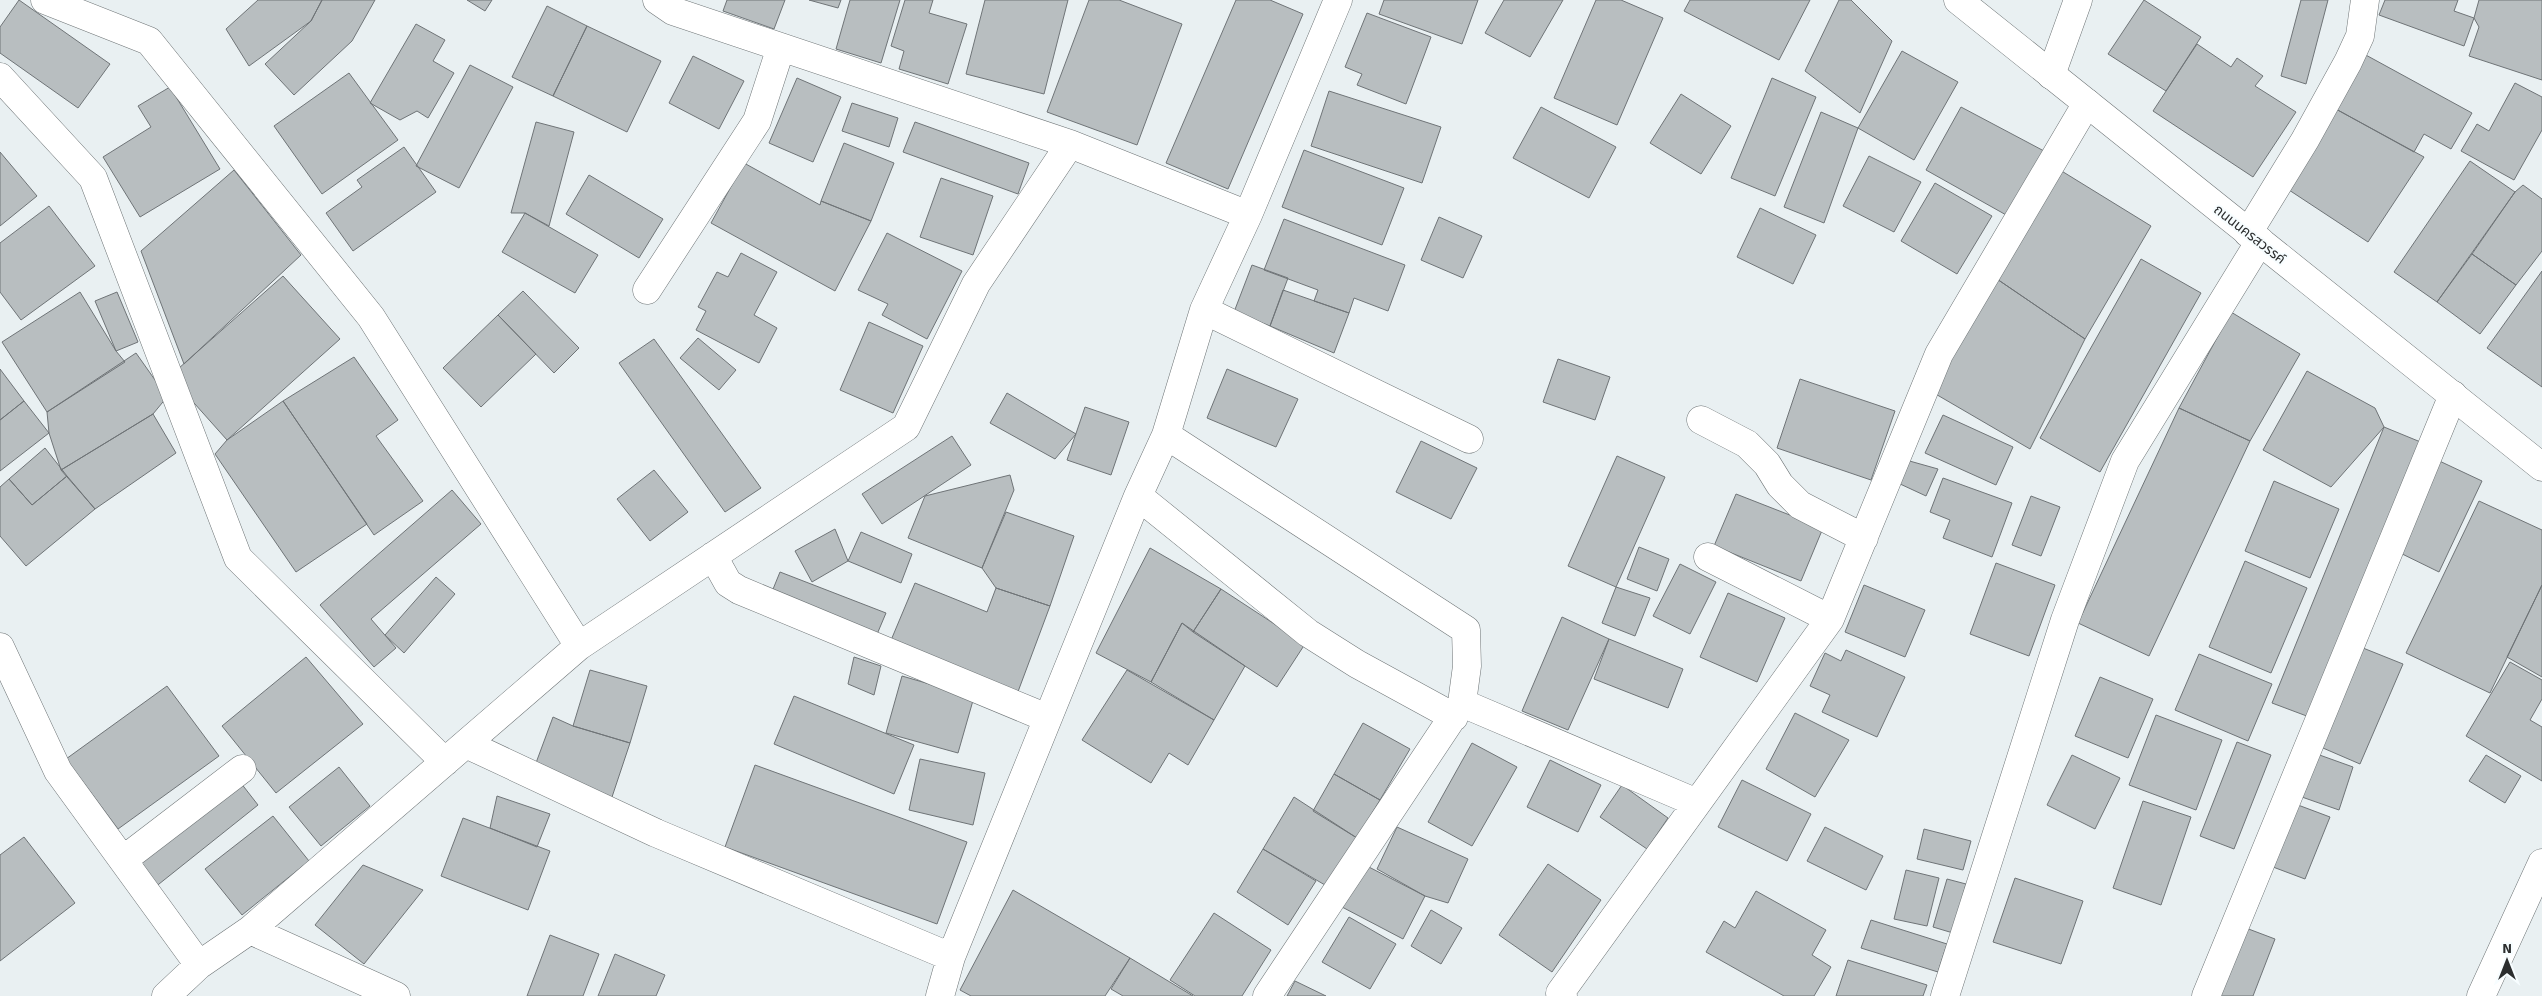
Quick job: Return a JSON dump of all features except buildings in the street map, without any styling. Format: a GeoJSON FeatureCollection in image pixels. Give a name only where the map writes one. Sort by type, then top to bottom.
{"type":"FeatureCollection","features":[{"type":"Feature","properties":{"kind":"street"},"geometry":{"type":"LineString","coordinates":[[45,0],[150,41],[371,317],[579,646]]}},
{"type":"Feature","properties":{"kind":"street"},"geometry":{"type":"LineString","coordinates":[[657,0],[673,11],[1070,144],[1248,215]]}},
{"type":"Feature","properties":{"kind":"street"},"geometry":{"type":"LineString","coordinates":[[942,995],[951,957],[1138,496],[1166,435],[1204,310],[1248,215],[1338,0]]}},
{"type":"Feature","properties":{"kind":"street","name":"ถนนนครสวรรค์"},"geometry":{"type":"LineString","coordinates":[[1958,0],[2542,467]]}},
{"type":"Feature","properties":{"kind":"street"},"geometry":{"type":"LineString","coordinates":[[2051,74],[2078,0]]}},
{"type":"Feature","properties":{"kind":"street"},"geometry":{"type":"LineString","coordinates":[[1944,996],[2065,620],[2125,461],[2254,237],[2348,62],[2360,36],[2365,0]]}},
{"type":"Feature","properties":{"kind":"street"},"geometry":{"type":"LineString","coordinates":[[647,290],[757,121],[781,48]]}},
{"type":"Feature","properties":{"kind":"street"},"geometry":{"type":"LineString","coordinates":[[0,77],[94,178],[238,558],[445,762]]}},
{"type":"Feature","properties":{"kind":"street"},"geometry":{"type":"LineString","coordinates":[[1563,996],[1560,993],[1830,619],[1939,354],[2086,103]]}},
{"type":"Feature","properties":{"kind":"street"},"geometry":{"type":"LineString","coordinates":[[166,996],[199,965],[250,930],[579,646],[906,427],[976,284],[1070,144]]}},
{"type":"Feature","properties":{"kind":"street"},"geometry":{"type":"LineString","coordinates":[[1204,310],[1469,439]]}},
{"type":"Feature","properties":{"kind":"street"},"geometry":{"type":"LineString","coordinates":[[2206,996],[2453,395]]}},
{"type":"Feature","properties":{"kind":"street"},"geometry":{"type":"LineString","coordinates":[[1701,420],[1747,444],[1767,464],[1780,485],[1800,505],[1864,538]]}},
{"type":"Feature","properties":{"kind":"street"},"geometry":{"type":"LineString","coordinates":[[1166,435],[1466,630],[1467,666],[1458,710],[1267,996]]}},
{"type":"Feature","properties":{"kind":"street"},"geometry":{"type":"LineString","coordinates":[[1138,496],[1308,633],[1357,664],[1458,710],[1697,804]]}},
{"type":"Feature","properties":{"kind":"street"},"geometry":{"type":"LineString","coordinates":[[713,556],[728,583],[739,590],[1047,718]]}},
{"type":"Feature","properties":{"kind":"street"},"geometry":{"type":"LineString","coordinates":[[1708,558],[1830,619]]}},
{"type":"Feature","properties":{"kind":"street"},"geometry":{"type":"LineString","coordinates":[[0,647],[58,771],[199,965]]}},
{"type":"Feature","properties":{"kind":"street"},"geometry":{"type":"LineString","coordinates":[[466,744],[656,833],[951,957]]}},
{"type":"Feature","properties":{"kind":"street"},"geometry":{"type":"LineString","coordinates":[[123,860],[242,769]]}},
{"type":"Feature","properties":{"kind":"street"},"geometry":{"type":"LineString","coordinates":[[2481,996],[2542,863]]}},
{"type":"Feature","properties":{"kind":"street"},"geometry":{"type":"LineString","coordinates":[[250,930],[396,996]]}}]}
